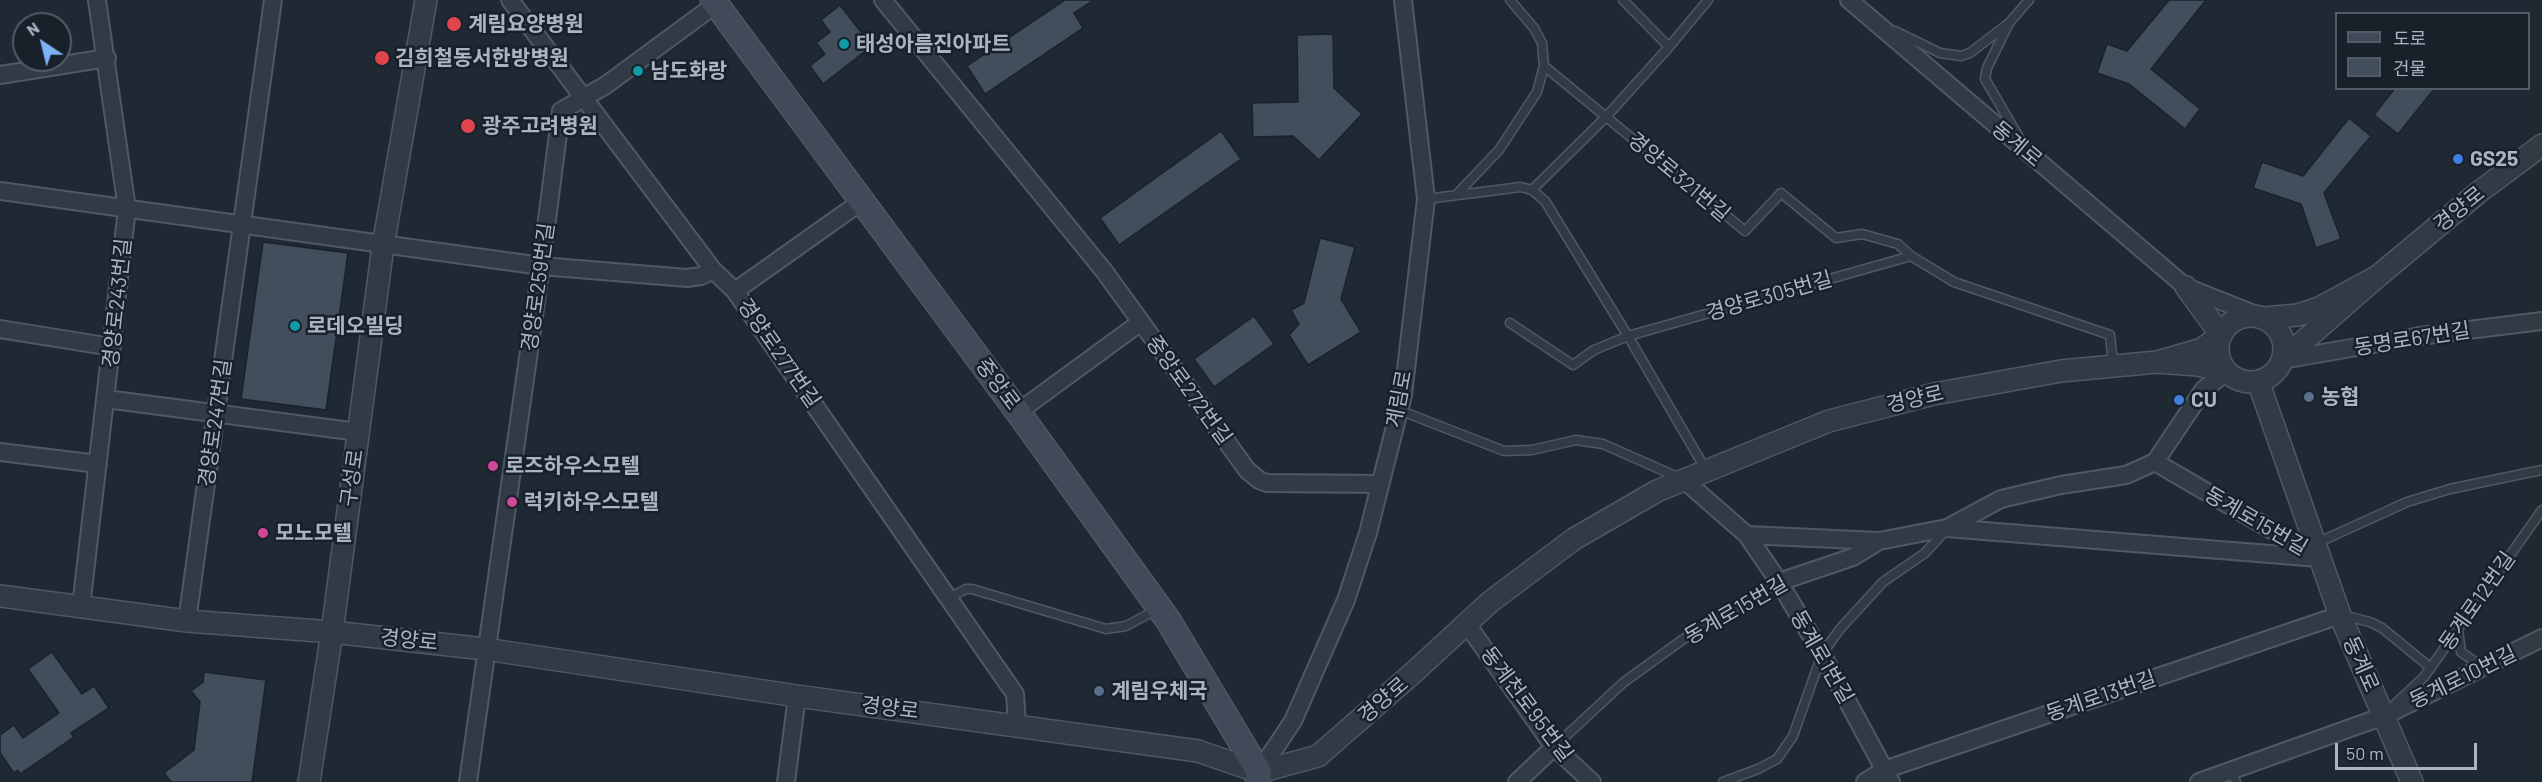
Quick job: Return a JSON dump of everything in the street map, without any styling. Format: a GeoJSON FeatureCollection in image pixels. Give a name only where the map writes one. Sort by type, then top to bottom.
{"type":"FeatureCollection","features":[{"type":"Feature","properties":{"kind":"main road","name":"중앙로"},"geometry":{"type":"LineString","coordinates":[[715,2],[1160,608],[1190,653],[1259,777]]}},
{"type":"Feature","properties":{"kind":"street","name":"경양로243번길"},"geometry":{"type":"LineString","coordinates":[[81,607],[127,209],[97,0]]}},
{"type":"Feature","properties":{"kind":"street","name":"경양로247번길"},"geometry":{"type":"LineString","coordinates":[[187,621],[273,0]]}},
{"type":"Feature","properties":{"kind":"street","name":"구성로"},"geometry":{"type":"LineString","coordinates":[[309,782],[332,632],[383,246],[426,0]]}},
{"type":"Feature","properties":{"kind":"street","name":"경양로277번길"},"geometry":{"type":"LineString","coordinates":[[510,0],[713,270],[735,291],[1015,694],[1017,724]]}},
{"type":"Feature","properties":{"kind":"street"},"geometry":{"type":"LineString","coordinates":[[883,0],[1104,271],[1141,322]]}},
{"type":"Feature","properties":{"kind":"street","name":"계림로"},"geometry":{"type":"LineString","coordinates":[[1259,777],[1293,721],[1346,600],[1368,533],[1402,395],[1426,198],[1403,0]]}},
{"type":"Feature","properties":{"kind":"street","name":"동계로"},"geometry":{"type":"LineString","coordinates":[[1849,0],[2186,287],[2262,317]]}},
{"type":"Feature","properties":{"kind":"street","name":"경양로259번길"},"geometry":{"type":"LineString","coordinates":[[468,782],[561,111],[606,85],[715,2]]}},
{"type":"Feature","properties":{"kind":"street"},"geometry":{"type":"LineString","coordinates":[[0,75],[107,58]]}},
{"type":"Feature","properties":{"kind":"street","name":"경양로"},"geometry":{"type":"LineString","coordinates":[[2258,381],[2273,374],[2282,360],[2479,192],[2540,150]]}},
{"type":"Feature","properties":{"kind":"street"},"geometry":{"type":"LineString","coordinates":[[0,191],[383,246],[541,266],[687,278],[701,276],[713,270]]}},
{"type":"Feature","properties":{"kind":"street"},"geometry":{"type":"LineString","coordinates":[[735,291],[862,201]]}},
{"type":"Feature","properties":{"kind":"street","name":"경양로"},"geometry":{"type":"LineString","coordinates":[[0,596],[187,621],[332,632],[485,649],[797,696],[1017,724],[1198,751],[1259,777],[1318,756],[1466,623],[1574,539],[1621,510],[1706,470],[1829,421],[1934,394],[2061,371],[2157,362],[2202,349],[2221,335],[2232,321],[2250,315],[2262,317],[2298,315],[2319,308],[2378,276]]}},
{"type":"Feature","properties":{"kind":"street"},"geometry":{"type":"LineString","coordinates":[[2186,287],[2221,335],[2218,354],[2227,372]]}},
{"type":"Feature","properties":{"kind":"street"},"geometry":{"type":"LineString","coordinates":[[2262,317],[2272,323],[2283,340],[2282,360]]}},
{"type":"Feature","properties":{"kind":"street","name":"동명로67번길"},"geometry":{"type":"LineString","coordinates":[[2282,360],[2421,336],[2542,321]]}},
{"type":"Feature","properties":{"kind":"street","name":"중앙로272번길"},"geometry":{"type":"LineString","coordinates":[[1018,412],[1141,322],[1252,475],[1267,483],[1380,484]]}},
{"type":"Feature","properties":{"kind":"street"},"geometry":{"type":"LineString","coordinates":[[0,329],[112,347]]}},
{"type":"Feature","properties":{"kind":"street"},"geometry":{"type":"LineString","coordinates":[[2157,362],[2198,365],[2227,372],[2245,382],[2258,381]]}},
{"type":"Feature","properties":{"kind":"street"},"geometry":{"type":"LineString","coordinates":[[2155,462],[2204,389],[2227,372]]}},
{"type":"Feature","properties":{"kind":"street","name":"동계로"},"geometry":{"type":"LineString","coordinates":[[2258,381],[2340,615],[2412,782]]}},
{"type":"Feature","properties":{"kind":"street"},"geometry":{"type":"LineString","coordinates":[[106,399],[358,432]]}},
{"type":"Feature","properties":{"kind":"street"},"geometry":{"type":"LineString","coordinates":[[0,452],[98,464]]}},
{"type":"Feature","properties":{"kind":"street","name":"동계로15번길"},"geometry":{"type":"LineString","coordinates":[[1947,528],[2001,499],[2061,485],[2126,475],[2155,462],[2316,551]]}},
{"type":"Feature","properties":{"kind":"street","name":"동계로1번길"},"geometry":{"type":"LineString","coordinates":[[1684,480],[1746,535],[1779,582],[1822,654],[1888,776]]}},
{"type":"Feature","properties":{"kind":"street","name":"동계로15번길"},"geometry":{"type":"LineString","coordinates":[[1779,582],[1852,557],[1879,541],[1947,528],[2316,551]]}},
{"type":"Feature","properties":{"kind":"street"},"geometry":{"type":"LineString","coordinates":[[1746,535],[1879,541]]}},
{"type":"Feature","properties":{"kind":"street","name":"동계로13번길"},"geometry":{"type":"LineString","coordinates":[[1865,782],[1888,776],[2340,615]]}},
{"type":"Feature","properties":{"kind":"street","name":"동계천로95번길"},"geometry":{"type":"LineString","coordinates":[[1466,623],[1554,747],[1592,782]]}},
{"type":"Feature","properties":{"kind":"street","name":"동계로10번길"},"geometry":{"type":"LineString","coordinates":[[2199,782],[2233,776],[2384,716],[2542,638]]}},
{"type":"Feature","properties":{"kind":"street"},"geometry":{"type":"LineString","coordinates":[[786,782],[797,696]]}},
{"type":"Feature","properties":{"kind":"street"},"geometry":{"type":"LineString","coordinates":[[1517,782],[1554,747]]}},
{"type":"Feature","properties":{"kind":"lane"},"geometry":{"type":"LineString","coordinates":[[1458,194],[1485,166],[1518,123],[1537,92],[1544,66],[1542,43],[1534,28],[1510,0]]}},
{"type":"Feature","properties":{"kind":"lane"},"geometry":{"type":"LineString","coordinates":[[1623,0],[1669,47]]}},
{"type":"Feature","properties":{"kind":"lane"},"geometry":{"type":"LineString","coordinates":[[1533,189],[1606,117],[1708,0]]}},
{"type":"Feature","properties":{"kind":"lane"},"geometry":{"type":"LineString","coordinates":[[1874,22],[1940,52],[1961,56],[1970,53],[2009,23],[2029,0]]}},
{"type":"Feature","properties":{"kind":"lane"},"geometry":{"type":"LineString","coordinates":[[2009,23],[1987,68],[1985,79],[2030,154]]}},
{"type":"Feature","properties":{"kind":"lane","name":"경양로321번길"},"geometry":{"type":"LineString","coordinates":[[1544,66],[1744,231],[1781,193],[1836,238],[1862,234],[1898,244],[1911,256],[1954,282],[2110,335],[2113,365]]}},
{"type":"Feature","properties":{"kind":"lane"},"geometry":{"type":"LineString","coordinates":[[1426,198],[1521,187],[1533,189],[1545,201],[1628,336],[1706,470]]}},
{"type":"Feature","properties":{"kind":"lane","name":"경양로305번길"},"geometry":{"type":"LineString","coordinates":[[1510,323],[1573,365],[1594,350],[1628,336],[1911,256]]}},
{"type":"Feature","properties":{"kind":"lane"},"geometry":{"type":"LineString","coordinates":[[1399,410],[1504,451],[1532,450],[1576,440],[1603,444],[1684,480]]}},
{"type":"Feature","properties":{"kind":"lane"},"geometry":{"type":"LineString","coordinates":[[2316,551],[2407,502],[2450,489],[2542,470]]}},
{"type":"Feature","properties":{"kind":"lane","name":"동계로12번길"},"geometry":{"type":"LineString","coordinates":[[2384,716],[2431,668],[2542,510]]}},
{"type":"Feature","properties":{"kind":"lane","name":"동계로15번길"},"geometry":{"type":"LineString","coordinates":[[1822,654],[1840,629],[1883,582],[1925,553],[1947,528]]}},
{"type":"Feature","properties":{"kind":"lane","name":"동계로15번길"},"geometry":{"type":"LineString","coordinates":[[1554,747],[1641,669],[1696,630],[1779,582]]}},
{"type":"Feature","properties":{"kind":"lane"},"geometry":{"type":"LineString","coordinates":[[949,598],[966,589],[972,589],[1106,628],[1126,626],[1160,608]]}},
{"type":"Feature","properties":{"kind":"lane"},"geometry":{"type":"LineString","coordinates":[[2340,615],[2370,622],[2382,628],[2431,668]]}},
{"type":"Feature","properties":{"kind":"lane"},"geometry":{"type":"LineString","coordinates":[[2458,629],[2461,652],[2482,667]]}},
{"type":"Feature","properties":{"kind":"lane"},"geometry":{"type":"LineString","coordinates":[[1723,782],[1777,759],[1785,749],[1793,736],[1822,654]]}},
{"type":"Feature","properties":{"kind":"building"},"geometry":{"type":"Polygon","coordinates":[[[1065,0],[1094,0],[1074,13],[1083,28],[985,94],[967,66],[1065,0]]]}},
{"type":"Feature","properties":{"kind":"building"},"geometry":{"type":"Polygon","coordinates":[[[2169,0],[2206,0],[2151,69],[2200,109],[2185,129],[2129,84],[2097,73],[2107,44],[2127,51],[2169,0]]]}},
{"type":"Feature","properties":{"kind":"building","name":"태성아름진아파트"},"geometry":{"type":"Polygon","coordinates":[[[840,5],[872,46],[823,84],[810,66],[825,54],[816,43],[830,32],[821,20],[840,5]]]}},
{"type":"Feature","properties":{"kind":"building"},"geometry":{"type":"Polygon","coordinates":[[[1333,34],[1334,88],[1362,114],[1319,160],[1293,136],[1253,137],[1252,103],[1298,102],[1297,35],[1333,34]]]}},
{"type":"Feature","properties":{"kind":"building"},"geometry":{"type":"Polygon","coordinates":[[[2393,90],[2433,90],[2398,134],[2374,115],[2393,90]]]}},
{"type":"Feature","properties":{"kind":"building"},"geometry":{"type":"Polygon","coordinates":[[[2349,118],[2371,136],[2324,193],[2341,239],[2316,248],[2301,204],[2253,188],[2262,162],[2303,176],[2349,118]]]}},
{"type":"Feature","properties":{"kind":"building"},"geometry":{"type":"Polygon","coordinates":[[[1221,131],[1241,159],[1119,245],[1100,218],[1221,131]]]}},
{"type":"Feature","properties":{"kind":"building"},"geometry":{"type":"Polygon","coordinates":[[[1320,238],[1355,247],[1341,299],[1361,332],[1308,365],[1289,335],[1299,324],[1291,310],[1304,303],[1320,238]]]}},
{"type":"Feature","properties":{"kind":"building","name":"로데오빌딩"},"geometry":{"type":"Polygon","coordinates":[[[263,242],[348,253],[326,410],[241,399],[263,242]]]}},
{"type":"Feature","properties":{"kind":"building"},"geometry":{"type":"Polygon","coordinates":[[[1254,316],[1274,344],[1214,387],[1194,359],[1254,316]]]}},
{"type":"Feature","properties":{"kind":"building"},"geometry":{"type":"Polygon","coordinates":[[[52,652],[82,694],[94,686],[109,708],[71,733],[74,737],[20,774],[18,770],[14,773],[0,753],[0,735],[14,725],[23,738],[59,713],[28,669],[52,652]]]}},
{"type":"Feature","properties":{"kind":"building"},"geometry":{"type":"Polygon","coordinates":[[[204,672],[266,680],[252,782],[171,782],[164,773],[194,750],[200,702],[191,691],[203,682],[204,672]]]}},
{"type":"Feature","properties":{"kind":"place","name":"계림요양병원"},"geometry":{"type":"Point","coordinates":[454,24]}},
{"type":"Feature","properties":{"kind":"place","name":"태성아름진아파트"},"geometry":{"type":"Point","coordinates":[844,44]}},
{"type":"Feature","properties":{"kind":"place","name":"김희철동서한방병원"},"geometry":{"type":"Point","coordinates":[382,58]}},
{"type":"Feature","properties":{"kind":"place","name":"남도화랑"},"geometry":{"type":"Point","coordinates":[638,71]}},
{"type":"Feature","properties":{"kind":"place","name":"광주고려병원"},"geometry":{"type":"Point","coordinates":[468,126]}},
{"type":"Feature","properties":{"kind":"place","name":"GS25"},"geometry":{"type":"Point","coordinates":[2458,159]}},
{"type":"Feature","properties":{"kind":"place","name":"로데오빌딩"},"geometry":{"type":"Point","coordinates":[295,326]}},
{"type":"Feature","properties":{"kind":"place","name":"농협"},"geometry":{"type":"Point","coordinates":[2309,397]}},
{"type":"Feature","properties":{"kind":"place","name":"CU"},"geometry":{"type":"Point","coordinates":[2179,400]}},
{"type":"Feature","properties":{"kind":"place","name":"로즈하우스모텔"},"geometry":{"type":"Point","coordinates":[493,466]}},
{"type":"Feature","properties":{"kind":"place","name":"럭키하우스모텔"},"geometry":{"type":"Point","coordinates":[512,502]}},
{"type":"Feature","properties":{"kind":"place","name":"모노모텔"},"geometry":{"type":"Point","coordinates":[263,533]}},
{"type":"Feature","properties":{"kind":"place","name":"계림우체국"},"geometry":{"type":"Point","coordinates":[1099,691]}}]}
